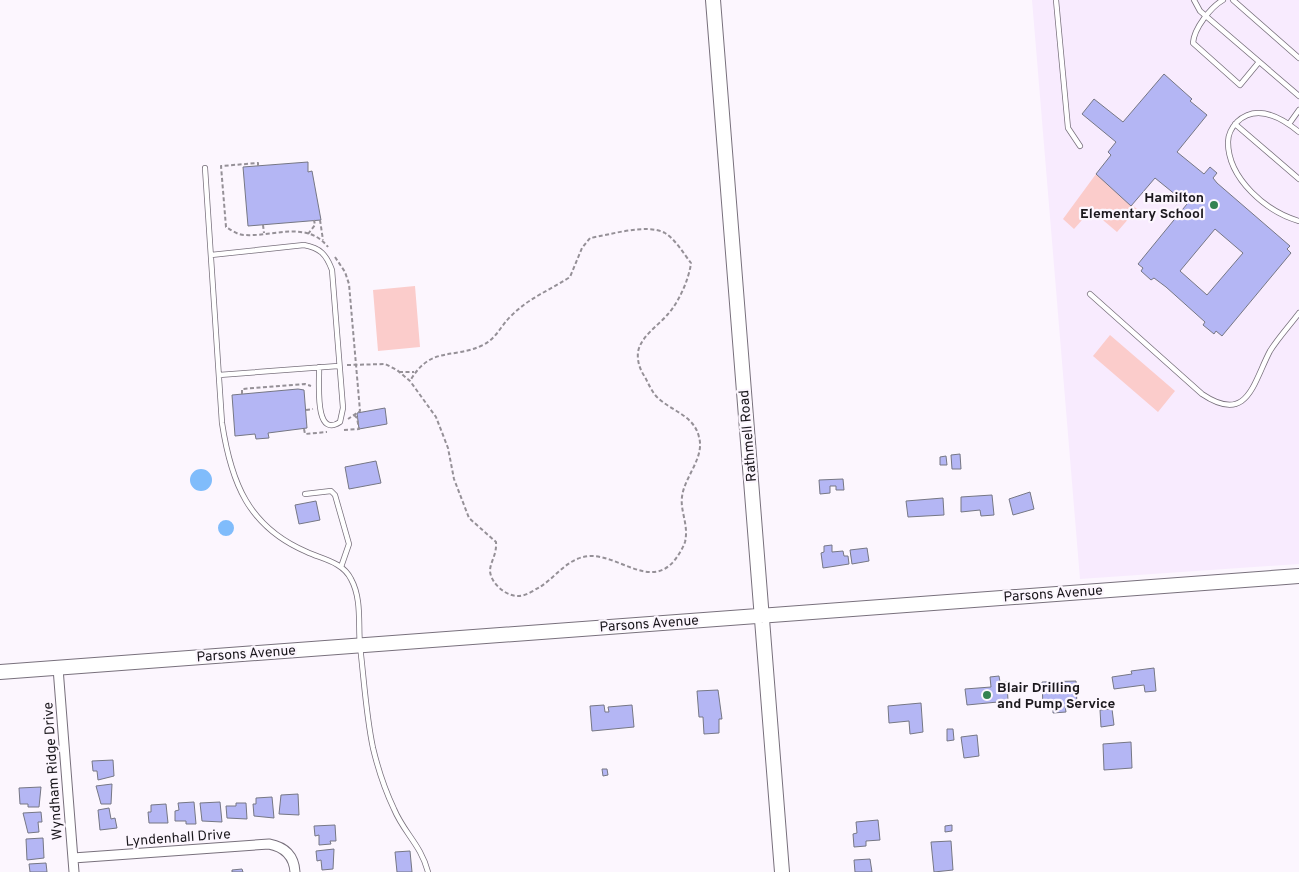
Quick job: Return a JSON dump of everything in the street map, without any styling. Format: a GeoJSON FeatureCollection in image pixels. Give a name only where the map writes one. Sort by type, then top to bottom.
{"type":"FeatureCollection","features":[{"type":"Feature","properties":{"kind":"street","name":"Rathmell Road"},"geometry":{"type":"LineString","coordinates":[[713,0],[782,872]]}},
{"type":"Feature","properties":{"kind":"street","name":"Parsons Avenue"},"geometry":{"type":"LineString","coordinates":[[0,672],[762,614],[1299,576]]}},
{"type":"Feature","properties":{"kind":"street","name":"Wyndham Ridge Drive"},"geometry":{"type":"LineString","coordinates":[[58,668],[74,872]]}},
{"type":"Feature","properties":{"kind":"street","name":"Lyndenhall Drive"},"geometry":{"type":"LineString","coordinates":[[73,858],[269,844],[284,850],[291,856],[295,872]]}},
{"type":"Feature","properties":{"kind":"lane"},"geometry":{"type":"LineString","coordinates":[[1056,0],[1068,128],[1080,146]]}},
{"type":"Feature","properties":{"kind":"lane"},"geometry":{"type":"LineString","coordinates":[[1194,0],[1200,11],[1299,96]]}},
{"type":"Feature","properties":{"kind":"lane"},"geometry":{"type":"LineString","coordinates":[[1223,0],[1206,16],[1194,36],[1193,43],[1198,50],[1240,84],[1259,62]]}},
{"type":"Feature","properties":{"kind":"lane"},"geometry":{"type":"LineString","coordinates":[[1232,0],[1299,58]]}},
{"type":"Feature","properties":{"kind":"lane"},"geometry":{"type":"LineString","coordinates":[[1289,124],[1299,110]]}},
{"type":"Feature","properties":{"kind":"lane"},"geometry":{"type":"LineString","coordinates":[[1299,132],[1289,124],[1268,114],[1255,112],[1243,116],[1235,124],[1228,143],[1231,157],[1248,189],[1266,205],[1283,216],[1299,220]]}},
{"type":"Feature","properties":{"kind":"lane"},"geometry":{"type":"LineString","coordinates":[[1235,124],[1299,179]]}},
{"type":"Feature","properties":{"kind":"lane"},"geometry":{"type":"LineString","coordinates":[[205,168],[219,375],[227,454],[242,498],[275,535],[342,567],[351,578],[356,591],[360,645],[373,747],[394,810],[423,855],[428,872]]}},
{"type":"Feature","properties":{"kind":"lane"},"geometry":{"type":"LineString","coordinates":[[211,255],[304,245],[317,248],[327,258],[332,270],[338,367],[343,408],[340,422],[335,425],[329,424],[322,418],[319,408],[319,367]]}},
{"type":"Feature","properties":{"kind":"lane"},"geometry":{"type":"LineString","coordinates":[[1090,294],[1202,394],[1216,403],[1228,406],[1243,402],[1254,388],[1271,349],[1299,313]]}},
{"type":"Feature","properties":{"kind":"lane"},"geometry":{"type":"LineString","coordinates":[[219,375],[338,367]]}},
{"type":"Feature","properties":{"kind":"lane"},"geometry":{"type":"LineString","coordinates":[[305,494],[331,491],[336,495],[349,544],[342,567]]}},
{"type":"Feature","properties":{"kind":"path"},"geometry":{"type":"LineString","coordinates":[[308,234],[315,225],[314,220]]}},
{"type":"Feature","properties":{"kind":"path"},"geometry":{"type":"LineString","coordinates":[[320,220],[323,240]]}},
{"type":"Feature","properties":{"kind":"path"},"geometry":{"type":"LineString","coordinates":[[263,225],[264,234]]}},
{"type":"Feature","properties":{"kind":"path"},"geometry":{"type":"LineString","coordinates":[[338,367],[375,363],[385,364],[410,381],[436,417],[448,448],[454,479],[468,518],[496,542],[497,552],[490,570],[493,581],[510,595],[521,596],[533,591],[545,584],[558,570],[580,558],[590,556],[602,558],[649,574],[660,572],[676,558],[685,543],[687,529],[682,500],[684,487],[694,469],[700,439],[696,426],[658,398],[640,368],[638,352],[645,337],[675,306],[690,272],[691,263],[665,234],[652,230],[633,230],[590,238],[582,248],[570,277],[538,294],[523,305],[510,316],[494,338],[481,346],[432,357],[415,372],[410,381]]}},
{"type":"Feature","properties":{"kind":"path"},"geometry":{"type":"LineString","coordinates":[[399,372],[415,372]]}},
{"type":"Feature","properties":{"kind":"path"},"geometry":{"type":"LineString","coordinates":[[242,394],[242,389],[305,384],[313,389]]}},
{"type":"Feature","properties":{"kind":"path"},"geometry":{"type":"LineString","coordinates":[[312,406],[314,413]]}},
{"type":"Feature","properties":{"kind":"path"},"geometry":{"type":"LineString","coordinates":[[306,410],[313,409]]}},
{"type":"Feature","properties":{"kind":"path"},"geometry":{"type":"LineString","coordinates":[[344,430],[359,429],[357,418],[353,414]]}},
{"type":"Feature","properties":{"kind":"path"},"geometry":{"type":"LineString","coordinates":[[324,427],[329,432]]}},
{"type":"Feature","properties":{"kind":"shaded area"},"geometry":{"type":"Polygon","coordinates":[[[1032,0],[1299,0],[1299,564],[1080,579],[1032,0]]]}},
{"type":"Feature","properties":{"kind":"shaded area"},"geometry":{"type":"Polygon","coordinates":[[[1096,174],[1137,209],[1117,232],[1091,210],[1074,229],[1063,219],[1096,174]]]}},
{"type":"Feature","properties":{"kind":"shaded area"},"geometry":{"type":"Polygon","coordinates":[[[415,286],[420,347],[378,351],[373,290],[415,286]]]}},
{"type":"Feature","properties":{"kind":"shaded area"},"geometry":{"type":"Polygon","coordinates":[[[1110,335],[1175,391],[1158,412],[1093,356],[1110,335]]]}},
{"type":"Feature","properties":{"kind":"water"},"geometry":{"type":"Polygon","coordinates":[[[201,469],[209,472],[212,480],[209,488],[201,491],[193,488],[190,480],[193,472],[201,469]]]}},
{"type":"Feature","properties":{"kind":"water"},"geometry":{"type":"Polygon","coordinates":[[[226,520],[234,528],[226,536],[218,528],[226,520]]]}},
{"type":"Feature","properties":{"kind":"building","name":"Hamilton Elementary School"},"geometry":{"type":"Polygon","coordinates":[[[1164,74],[1192,99],[1190,101],[1207,115],[1177,152],[1204,174],[1210,167],[1217,173],[1213,178],[1217,183],[1290,246],[1287,249],[1291,253],[1222,336],[1216,331],[1214,334],[1203,325],[1205,322],[1166,287],[1154,278],[1151,280],[1141,271],[1143,268],[1138,264],[1187,204],[1155,178],[1131,206],[1096,174],[1111,155],[1108,152],[1116,142],[1082,114],[1094,99],[1123,122],[1164,74]],[[1215,229],[1180,271],[1207,295],[1243,253],[1215,229]]]}},
{"type":"Feature","properties":{"kind":"building"},"geometry":{"type":"Polygon","coordinates":[[[308,162],[308,172],[312,171],[321,220],[248,226],[243,167],[308,162]]]}},
{"type":"Feature","properties":{"kind":"building"},"geometry":{"type":"Polygon","coordinates":[[[304,390],[307,428],[268,433],[269,438],[256,439],[255,434],[235,436],[232,395],[304,390]]]}},
{"type":"Feature","properties":{"kind":"building"},"geometry":{"type":"Polygon","coordinates":[[[385,408],[387,424],[359,429],[357,413],[385,408]]]}},
{"type":"Feature","properties":{"kind":"building"},"geometry":{"type":"Polygon","coordinates":[[[960,454],[961,469],[952,469],[951,455],[960,454]]]}},
{"type":"Feature","properties":{"kind":"building"},"geometry":{"type":"Polygon","coordinates":[[[946,456],[947,465],[940,465],[940,457],[946,456]]]}},
{"type":"Feature","properties":{"kind":"building"},"geometry":{"type":"Polygon","coordinates":[[[376,461],[381,483],[349,489],[345,467],[376,461]]]}},
{"type":"Feature","properties":{"kind":"building"},"geometry":{"type":"Polygon","coordinates":[[[843,479],[844,490],[836,490],[836,486],[830,486],[830,493],[820,494],[819,480],[843,479]]]}},
{"type":"Feature","properties":{"kind":"building"},"geometry":{"type":"Polygon","coordinates":[[[1030,492],[1034,509],[1013,515],[1009,499],[1030,492]]]}},
{"type":"Feature","properties":{"kind":"building"},"geometry":{"type":"Polygon","coordinates":[[[992,495],[994,515],[981,516],[980,510],[961,512],[961,497],[992,495]]]}},
{"type":"Feature","properties":{"kind":"building"},"geometry":{"type":"Polygon","coordinates":[[[943,498],[944,515],[908,517],[906,501],[943,498]]]}},
{"type":"Feature","properties":{"kind":"building"},"geometry":{"type":"Polygon","coordinates":[[[316,501],[320,520],[299,524],[295,505],[316,501]]]}},
{"type":"Feature","properties":{"kind":"building"},"geometry":{"type":"Polygon","coordinates":[[[832,545],[832,552],[843,551],[844,556],[848,556],[849,564],[823,568],[821,553],[824,552],[824,546],[832,545]]]}},
{"type":"Feature","properties":{"kind":"building"},"geometry":{"type":"Polygon","coordinates":[[[867,548],[869,561],[852,564],[850,550],[867,548]]]}},
{"type":"Feature","properties":{"kind":"building"},"geometry":{"type":"Polygon","coordinates":[[[1154,668],[1156,691],[1145,692],[1144,685],[1114,689],[1112,677],[1132,674],[1131,671],[1154,668]]]}},
{"type":"Feature","properties":{"kind":"building","name":"Blair Drilling and Pump Service"},"geometry":{"type":"Polygon","coordinates":[[[999,676],[1000,682],[1007,682],[1008,701],[967,705],[965,689],[991,687],[990,677],[999,676]]]}},
{"type":"Feature","properties":{"kind":"building"},"geometry":{"type":"Polygon","coordinates":[[[1076,681],[1077,706],[1065,706],[1066,712],[1053,713],[1053,707],[1043,707],[1042,682],[1076,681]]]}},
{"type":"Feature","properties":{"kind":"building"},"geometry":{"type":"Polygon","coordinates":[[[718,690],[722,719],[719,719],[719,733],[704,734],[703,717],[699,717],[697,691],[718,690]]]}},
{"type":"Feature","properties":{"kind":"building"},"geometry":{"type":"Polygon","coordinates":[[[921,703],[923,732],[910,734],[909,721],[889,723],[888,706],[921,703]]]}},
{"type":"Feature","properties":{"kind":"building"},"geometry":{"type":"Polygon","coordinates":[[[604,705],[605,712],[609,712],[608,707],[632,705],[634,727],[592,731],[590,706],[604,705]]]}},
{"type":"Feature","properties":{"kind":"building"},"geometry":{"type":"Polygon","coordinates":[[[1112,709],[1114,725],[1101,727],[1100,710],[1112,709]]]}},
{"type":"Feature","properties":{"kind":"building"},"geometry":{"type":"Polygon","coordinates":[[[947,729],[953,729],[954,740],[947,741],[947,729]]]}},
{"type":"Feature","properties":{"kind":"building"},"geometry":{"type":"Polygon","coordinates":[[[977,735],[979,756],[964,758],[961,737],[977,735]]]}},
{"type":"Feature","properties":{"kind":"building"},"geometry":{"type":"Polygon","coordinates":[[[1131,742],[1132,768],[1104,770],[1103,744],[1131,742]]]}},
{"type":"Feature","properties":{"kind":"building"},"geometry":{"type":"Polygon","coordinates":[[[113,760],[114,776],[98,780],[97,771],[93,771],[92,761],[113,760]]]}},
{"type":"Feature","properties":{"kind":"building"},"geometry":{"type":"Polygon","coordinates":[[[602,769],[607,769],[608,775],[603,776],[602,769]]]}},
{"type":"Feature","properties":{"kind":"building"},"geometry":{"type":"Polygon","coordinates":[[[112,784],[111,804],[101,804],[96,786],[112,784]]]}},
{"type":"Feature","properties":{"kind":"building"},"geometry":{"type":"Polygon","coordinates":[[[41,787],[39,807],[28,807],[28,804],[20,804],[19,788],[41,787]]]}},
{"type":"Feature","properties":{"kind":"building"},"geometry":{"type":"Polygon","coordinates":[[[298,794],[299,815],[279,814],[281,795],[298,794]]]}},
{"type":"Feature","properties":{"kind":"building"},"geometry":{"type":"Polygon","coordinates":[[[272,797],[274,818],[254,816],[253,804],[256,804],[256,798],[272,797]]]}},
{"type":"Feature","properties":{"kind":"building"},"geometry":{"type":"Polygon","coordinates":[[[194,802],[196,824],[186,824],[186,821],[175,821],[175,811],[179,810],[178,803],[194,802]]]}},
{"type":"Feature","properties":{"kind":"building"},"geometry":{"type":"Polygon","coordinates":[[[220,802],[222,822],[202,821],[200,803],[220,802]]]}},
{"type":"Feature","properties":{"kind":"building"},"geometry":{"type":"Polygon","coordinates":[[[236,803],[246,803],[247,819],[227,818],[226,806],[236,806],[236,803]]]}},
{"type":"Feature","properties":{"kind":"building"},"geometry":{"type":"Polygon","coordinates":[[[166,804],[168,823],[149,823],[148,812],[151,812],[151,805],[166,804]]]}},
{"type":"Feature","properties":{"kind":"building"},"geometry":{"type":"Polygon","coordinates":[[[109,808],[111,819],[115,818],[117,828],[100,830],[98,810],[109,808]]]}},
{"type":"Feature","properties":{"kind":"building"},"geometry":{"type":"Polygon","coordinates":[[[41,812],[42,822],[38,822],[39,832],[28,833],[23,813],[41,812]]]}},
{"type":"Feature","properties":{"kind":"building"},"geometry":{"type":"Polygon","coordinates":[[[878,820],[880,840],[866,841],[866,846],[854,847],[853,834],[857,833],[856,822],[878,820]]]}},
{"type":"Feature","properties":{"kind":"building"},"geometry":{"type":"Polygon","coordinates":[[[335,825],[336,841],[330,841],[331,844],[319,845],[319,835],[315,836],[314,826],[335,825]]]}},
{"type":"Feature","properties":{"kind":"building"},"geometry":{"type":"Polygon","coordinates":[[[952,825],[952,831],[945,832],[945,826],[952,825]]]}},
{"type":"Feature","properties":{"kind":"building"},"geometry":{"type":"Polygon","coordinates":[[[43,838],[44,858],[27,860],[26,839],[43,838]]]}},
{"type":"Feature","properties":{"kind":"building"},"geometry":{"type":"Polygon","coordinates":[[[951,841],[953,870],[934,872],[931,842],[951,841]]]}},
{"type":"Feature","properties":{"kind":"building"},"geometry":{"type":"Polygon","coordinates":[[[334,849],[333,869],[322,870],[321,860],[317,861],[316,851],[334,849]]]}},
{"type":"Feature","properties":{"kind":"building"},"geometry":{"type":"Polygon","coordinates":[[[410,851],[412,872],[397,872],[395,852],[410,851]]]}},
{"type":"Feature","properties":{"kind":"building"},"geometry":{"type":"Polygon","coordinates":[[[870,859],[872,872],[855,872],[854,860],[870,859]]]}},
{"type":"Feature","properties":{"kind":"building"},"geometry":{"type":"Polygon","coordinates":[[[46,863],[47,872],[30,872],[29,864],[46,863]]]}},
{"type":"Feature","properties":{"kind":"building"},"geometry":{"type":"Polygon","coordinates":[[[242,869],[243,872],[232,872],[232,870],[242,869]]]}},
{"type":"Feature","properties":{"kind":"place","name":"Hamilton Elementary School"},"geometry":{"type":"Point","coordinates":[1214,205]}},
{"type":"Feature","properties":{"kind":"place","name":"Blair Drilling and Pump Service"},"geometry":{"type":"Point","coordinates":[987,695]}}]}
